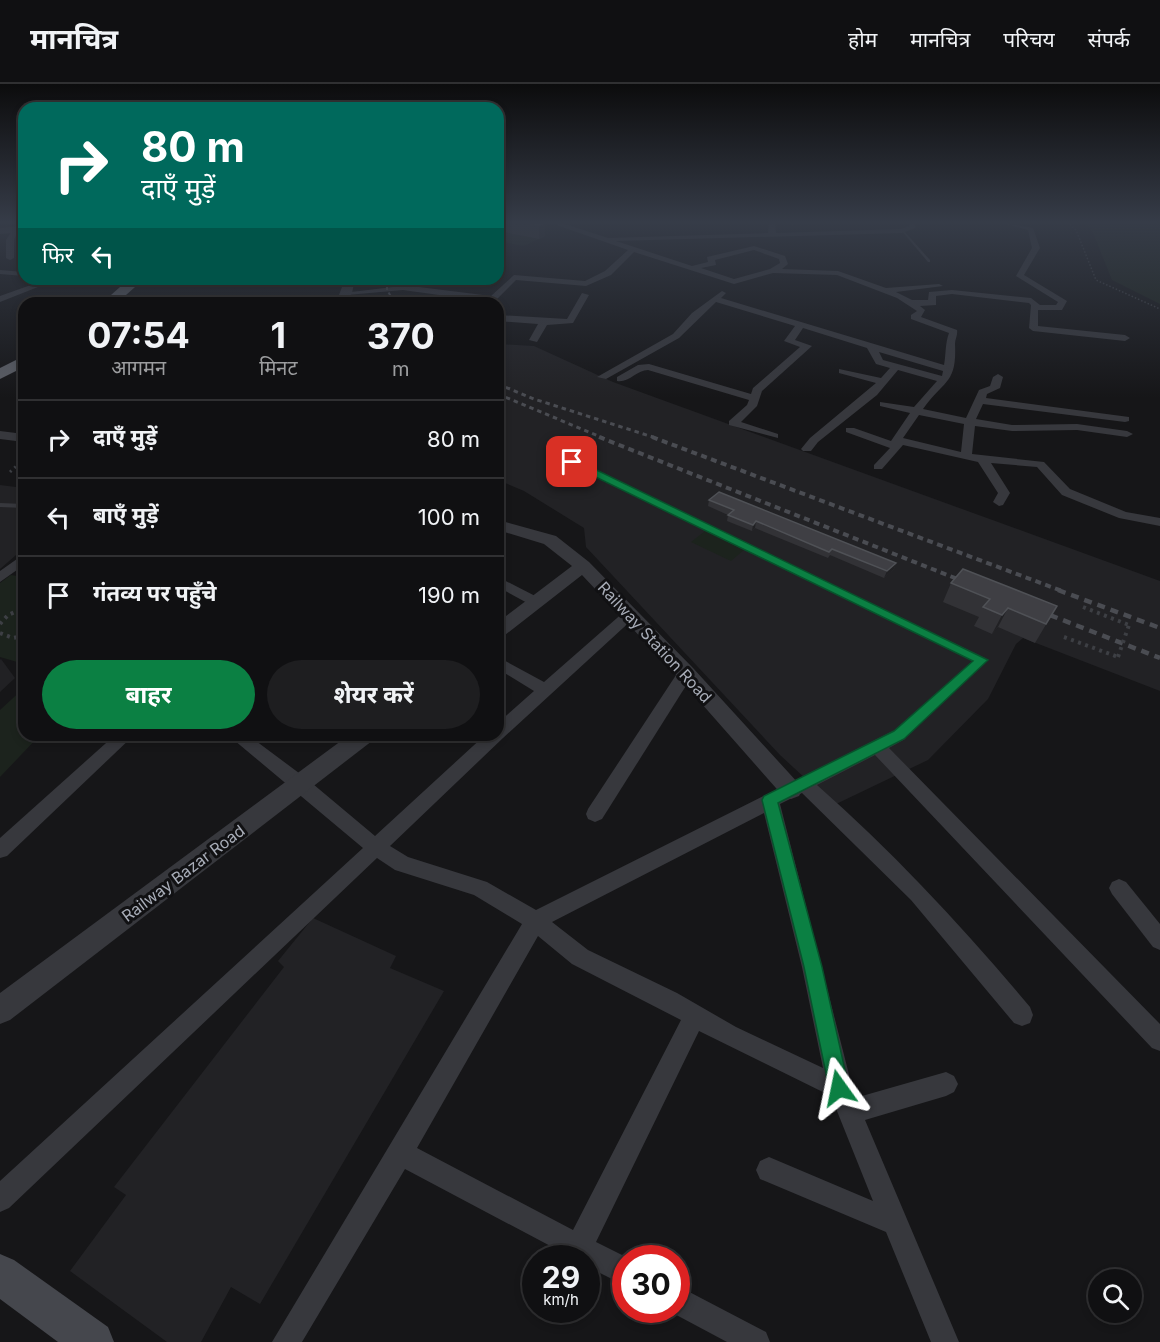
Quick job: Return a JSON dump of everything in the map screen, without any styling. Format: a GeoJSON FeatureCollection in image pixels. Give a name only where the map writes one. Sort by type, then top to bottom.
{"type":"FeatureCollection","features":[{"type":"Feature","properties":{"kind":"highway"},"geometry":{"type":"LineString","coordinates":[[118,297],[136,285]]}},
{"type":"Feature","properties":{"kind":"highway"},"geometry":{"type":"LineString","coordinates":[[127,297],[137,285]]}},
{"type":"Feature","properties":{"kind":"main road"},"geometry":{"type":"LineString","coordinates":[[0,1274],[93,1342]]}},
{"type":"Feature","properties":{"kind":"street"},"geometry":{"type":"LineString","coordinates":[[496,297],[511,281]]}},
{"type":"Feature","properties":{"kind":"street"},"geometry":{"type":"LineString","coordinates":[[552,281],[586,284],[593,281]]}},
{"type":"Feature","properties":{"kind":"street"},"geometry":{"type":"LineString","coordinates":[[730,281],[734,282]]}},
{"type":"Feature","properties":{"kind":"street"},"geometry":{"type":"LineString","coordinates":[[602,377],[676,336],[695,315],[734,282],[739,281]]}},
{"type":"Feature","properties":{"kind":"street"},"geometry":{"type":"LineString","coordinates":[[860,281],[886,290],[911,303],[921,313],[914,318],[954,333],[950,342],[952,350],[949,370],[878,467]]}},
{"type":"Feature","properties":{"kind":"street"},"geometry":{"type":"LineString","coordinates":[[911,303],[933,303],[932,294],[948,292],[1032,301],[1037,306],[1059,308],[1063,301],[1028,281]]}},
{"type":"Feature","properties":{"kind":"street"},"geometry":{"type":"LineString","coordinates":[[0,299],[31,285]]}},
{"type":"Feature","properties":{"kind":"street"},"geometry":{"type":"LineString","coordinates":[[403,288],[407,285]]}},
{"type":"Feature","properties":{"kind":"street"},"geometry":{"type":"LineString","coordinates":[[886,290],[939,286]]}},
{"type":"Feature","properties":{"kind":"street"},"geometry":{"type":"LineString","coordinates":[[350,297],[403,288],[465,297]]}},
{"type":"Feature","properties":{"kind":"street"},"geometry":{"type":"LineString","coordinates":[[504,319],[544,322],[570,321],[585,295]]}},
{"type":"Feature","properties":{"kind":"street"},"geometry":{"type":"LineString","coordinates":[[715,299],[949,370]]}},
{"type":"Feature","properties":{"kind":"street"},"geometry":{"type":"LineString","coordinates":[[1037,306],[1034,307],[1034,328],[1125,338]]}},
{"type":"Feature","properties":{"kind":"street"},"geometry":{"type":"LineString","coordinates":[[534,340],[544,322]]}},
{"type":"Feature","properties":{"kind":"street"},"geometry":{"type":"LineString","coordinates":[[774,436],[734,423],[752,406],[757,390],[807,346],[789,341],[800,326]]}},
{"type":"Feature","properties":{"kind":"street"},"geometry":{"type":"LineString","coordinates":[[871,346],[879,362],[943,380]]}},
{"type":"Feature","properties":{"kind":"street"},"geometry":{"type":"LineString","coordinates":[[621,379],[645,366],[754,398]]}},
{"type":"Feature","properties":{"kind":"street"},"geometry":{"type":"LineString","coordinates":[[807,449],[814,440],[883,382],[896,367]]}},
{"type":"Feature","properties":{"kind":"street"},"geometry":{"type":"LineString","coordinates":[[842,371],[883,382]]}},
{"type":"Feature","properties":{"kind":"street"},"geometry":{"type":"LineString","coordinates":[[966,457],[970,422],[983,392],[995,388],[998,377]]}},
{"type":"Feature","properties":{"kind":"street"},"geometry":{"type":"LineString","coordinates":[[980,400],[1125,419]]}},
{"type":"Feature","properties":{"kind":"street"},"geometry":{"type":"LineString","coordinates":[[884,404],[970,422],[1012,428],[1077,427],[1127,434]]}},
{"type":"Feature","properties":{"kind":"street"},"geometry":{"type":"LineString","coordinates":[[850,430],[897,444],[966,457],[1040,464],[1066,492],[1123,515],[1160,522]]}},
{"type":"Feature","properties":{"kind":"street"},"geometry":{"type":"LineString","coordinates":[[0,435],[18,437]]}},
{"type":"Feature","properties":{"kind":"street"},"geometry":{"type":"LineString","coordinates":[[983,460],[1004,493],[999,502]]}},
{"type":"Feature","properties":{"kind":"street","name":"Railway Station Road"},"geometry":{"type":"LineString","coordinates":[[504,527],[550,540],[583,566],[797,786]]}},
{"type":"Feature","properties":{"kind":"street"},"geometry":{"type":"LineString","coordinates":[[4,574],[18,563]]}},
{"type":"Feature","properties":{"kind":"street"},"geometry":{"type":"LineString","coordinates":[[504,626],[583,566]]}},
{"type":"Feature","properties":{"kind":"street"},"geometry":{"type":"LineString","coordinates":[[504,584],[536,602]]}},
{"type":"Feature","properties":{"kind":"street"},"geometry":{"type":"LineString","coordinates":[[504,728],[630,614]]}},
{"type":"Feature","properties":{"kind":"street"},"geometry":{"type":"LineString","coordinates":[[504,666],[545,690]]}},
{"type":"Feature","properties":{"kind":"street"},"geometry":{"type":"LineString","coordinates":[[595,813],[686,673]]}},
{"type":"Feature","properties":{"kind":"street"},"geometry":{"type":"LineString","coordinates":[[286,1342],[400,1153],[535,921],[899,735]]}},
{"type":"Feature","properties":{"kind":"street"},"geometry":{"type":"LineString","coordinates":[[0,850],[119,741]]}},
{"type":"Feature","properties":{"kind":"street"},"geometry":{"type":"LineString","coordinates":[[244,741],[301,784],[375,847],[402,864],[480,888],[535,921],[580,957],[839,1088]]}},
{"type":"Feature","properties":{"kind":"street","name":"Railway Bazar Road"},"geometry":{"type":"LineString","coordinates":[[0,1010],[356,741]]}},
{"type":"Feature","properties":{"kind":"street"},"geometry":{"type":"LineString","coordinates":[[0,1199],[489,741]]}},
{"type":"Feature","properties":{"kind":"street"},"geometry":{"type":"LineString","coordinates":[[877,746],[1160,1040]]}},
{"type":"Feature","properties":{"kind":"street"},"geometry":{"type":"LineString","coordinates":[[797,786],[841,816],[971,950],[1022,1015]]}},
{"type":"Feature","properties":{"kind":"street"},"geometry":{"type":"LineString","coordinates":[[770,800],[813,967],[839,1088],[945,1342]]}},
{"type":"Feature","properties":{"kind":"street"},"geometry":{"type":"LineString","coordinates":[[1119,888],[1160,940]]}},
{"type":"Feature","properties":{"kind":"street"},"geometry":{"type":"LineString","coordinates":[[580,1245],[695,1016]]}},
{"type":"Feature","properties":{"kind":"street"},"geometry":{"type":"LineString","coordinates":[[849,1112],[945,1084]]}},
{"type":"Feature","properties":{"kind":"street"},"geometry":{"type":"LineString","coordinates":[[400,1153],[575,1245]]}},
{"type":"Feature","properties":{"kind":"street"},"geometry":{"type":"LineString","coordinates":[[769,1170],[895,1223]]}},
{"type":"Feature","properties":{"kind":"street"},"geometry":{"type":"LineString","coordinates":[[690,1307],[756,1342]]}},
{"type":"Feature","properties":{"kind":"lane"},"geometry":{"type":"LineString","coordinates":[[551,452],[982,660],[899,735]]}},
{"type":"Feature","properties":{"kind":"lane"},"geometry":{"type":"LineString","coordinates":[[2,507],[18,506]]}},
{"type":"Feature","properties":{"kind":"path"},"geometry":{"type":"LineString","coordinates":[[1097,281],[1160,309]]}},
{"type":"Feature","properties":{"kind":"path"},"geometry":{"type":"LineString","coordinates":[[10,472],[18,465]]}},
{"type":"Feature","properties":{"kind":"path"},"geometry":{"type":"LineString","coordinates":[[1064,637],[1118,657],[1129,625],[1083,607]]}},
{"type":"Feature","properties":{"kind":"path"},"geometry":{"type":"LineString","coordinates":[[1,621],[18,611]]}},
{"type":"Feature","properties":{"kind":"path"},"geometry":{"type":"LineString","coordinates":[[0,633],[13,638],[18,637]]}},
{"type":"Feature","properties":{"kind":"shaded area"},"geometry":{"type":"Polygon","coordinates":[[[1113,281],[1160,281],[1160,304],[1113,281]]]}},
{"type":"Feature","properties":{"kind":"shaded area"},"geometry":{"type":"Polygon","coordinates":[[[504,344],[534,346],[613,382],[1160,581],[1160,691],[1023,638],[1016,644],[988,699],[928,760],[834,805],[780,755],[586,547],[584,528],[524,491],[504,483],[504,344]]]}},
{"type":"Feature","properties":{"kind":"shaded area"},"geometry":{"type":"Polygon","coordinates":[[[0,485],[18,487],[18,553],[0,569],[0,485]]]}},
{"type":"Feature","properties":{"kind":"shaded area"},"geometry":{"type":"Polygon","coordinates":[[[705,531],[744,550],[731,561],[691,542],[705,531]]]}},
{"type":"Feature","properties":{"kind":"shaded area"},"geometry":{"type":"Polygon","coordinates":[[[11,575],[18,576],[18,662],[0,657],[0,583],[11,575]]]}},
{"type":"Feature","properties":{"kind":"shaded area"},"geometry":{"type":"Polygon","coordinates":[[[18,694],[18,741],[34,741],[0,777],[0,710],[18,694]]]}},
{"type":"Feature","properties":{"kind":"shaded area"},"geometry":{"type":"Polygon","coordinates":[[[313,918],[396,956],[390,968],[444,991],[260,1304],[231,1287],[201,1342],[167,1342],[70,1271],[126,1195],[114,1187],[284,967],[278,961],[313,918]]]}},
{"type":"Feature","properties":{"kind":"building"},"geometry":{"type":"Polygon","coordinates":[[[719,492],[896,563],[887,571],[832,549],[829,552],[756,521],[753,525],[728,515],[734,510],[709,500],[719,492]]]}},
{"type":"Feature","properties":{"kind":"building"},"geometry":{"type":"Polygon","coordinates":[[[963,569],[1057,606],[1046,624],[1008,608],[1002,615],[983,607],[990,599],[951,583],[963,569]]]}},
{"type":"Feature","properties":{"kind":"railway"},"geometry":{"type":"LineString","coordinates":[[387,285],[391,297]]}},
{"type":"Feature","properties":{"kind":"railway"},"geometry":{"type":"LineString","coordinates":[[504,386],[534,399],[656,438]]}},
{"type":"Feature","properties":{"kind":"railway"},"geometry":{"type":"LineString","coordinates":[[504,397],[603,438]]}},
{"type":"Feature","properties":{"kind":"railway"},"geometry":{"type":"LineString","coordinates":[[599,437],[970,584]]}},
{"type":"Feature","properties":{"kind":"railway"},"geometry":{"type":"LineString","coordinates":[[652,437],[1062,591]]}},
{"type":"Feature","properties":{"kind":"railway"},"geometry":{"type":"LineString","coordinates":[[1058,590],[1160,628]]}},
{"type":"Feature","properties":{"kind":"railway"},"geometry":{"type":"LineString","coordinates":[[1037,610],[1160,658]]}},
{"type":"Feature","properties":{"kind":"route"},"geometry":{"type":"LineString","coordinates":[[572,462],[982,660],[899,735],[770,800],[813,967],[839,1088]]}}]}
